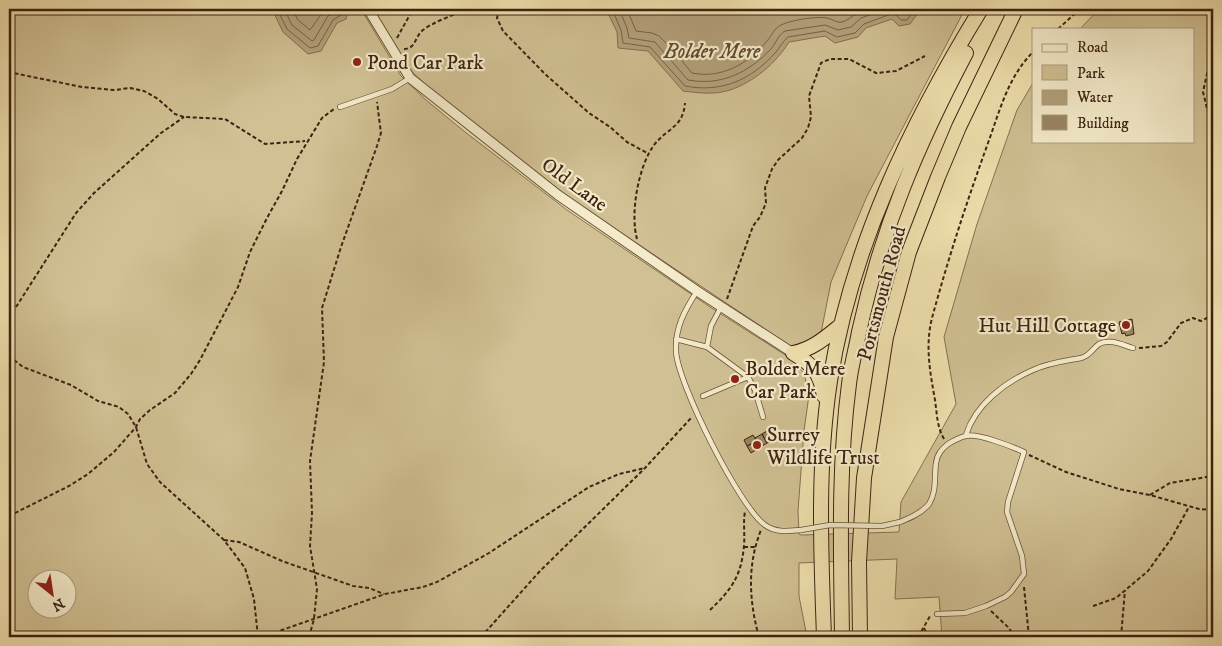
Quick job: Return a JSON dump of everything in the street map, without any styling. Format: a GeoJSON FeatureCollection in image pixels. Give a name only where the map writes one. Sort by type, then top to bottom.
{"type":"FeatureCollection","features":[{"type":"Feature","properties":{"kind":"highway"},"geometry":{"type":"LineString","coordinates":[[824,637],[820,512],[826,414],[841,325],[851,286],[870,229],[900,158],[963,38],[981,9]]}},
{"type":"Feature","properties":{"kind":"highway","name":"Portsmouth Road"},"geometry":{"type":"LineString","coordinates":[[842,637],[840,480],[849,382],[869,287],[883,241],[913,162],[936,111],[987,9]]}},
{"type":"Feature","properties":{"kind":"highway","name":"Portsmouth Road"},"geometry":{"type":"LineString","coordinates":[[860,637],[859,562],[864,478],[886,338],[909,252],[938,177],[959,127],[1016,9]]}},
{"type":"Feature","properties":{"kind":"highway"},"geometry":{"type":"LineString","coordinates":[[793,353],[806,351],[819,344],[841,325]]}},
{"type":"Feature","properties":{"kind":"highway"},"geometry":{"type":"LineString","coordinates":[[793,353],[815,369],[822,380],[826,414]]}},
{"type":"Feature","properties":{"kind":"street","name":"Old Lane"},"geometry":{"type":"LineString","coordinates":[[368,9],[410,78],[558,195],[697,291],[793,353]]}},
{"type":"Feature","properties":{"kind":"lane"},"geometry":{"type":"LineString","coordinates":[[340,108],[392,89],[410,78]]}},
{"type":"Feature","properties":{"kind":"lane"},"geometry":{"type":"LineString","coordinates":[[697,291],[683,313],[676,339],[678,368],[686,390],[707,434],[746,503],[763,524],[776,531],[801,530],[830,525],[882,526],[900,522],[916,514],[928,505],[934,490],[936,460],[940,452],[947,445],[966,435],[992,440],[1024,452],[1008,502],[1007,512],[1022,556],[1024,574],[1011,592],[986,606],[965,613],[937,614]]}},
{"type":"Feature","properties":{"kind":"lane"},"geometry":{"type":"LineString","coordinates":[[707,347],[711,326],[722,307]]}},
{"type":"Feature","properties":{"kind":"lane"},"geometry":{"type":"LineString","coordinates":[[676,339],[707,347],[748,377],[756,390],[763,417]]}},
{"type":"Feature","properties":{"kind":"lane"},"geometry":{"type":"LineString","coordinates":[[966,435],[973,418],[982,406],[1010,383],[1033,370],[1070,359],[1083,358],[1090,354],[1099,344],[1109,341],[1133,348]]}},
{"type":"Feature","properties":{"kind":"lane"},"geometry":{"type":"LineString","coordinates":[[703,396],[748,377]]}},
{"type":"Feature","properties":{"kind":"path"},"geometry":{"type":"LineString","coordinates":[[399,44],[396,40],[413,9]]}},
{"type":"Feature","properties":{"kind":"path"},"geometry":{"type":"LineString","coordinates":[[402,49],[407,49],[414,44],[423,30],[468,9]]}},
{"type":"Feature","properties":{"kind":"path"},"geometry":{"type":"LineString","coordinates":[[499,9],[497,18],[503,31],[545,74],[589,113],[610,127],[627,142],[649,154]]}},
{"type":"Feature","properties":{"kind":"path"},"geometry":{"type":"LineString","coordinates":[[1059,28],[1080,9]]}},
{"type":"Feature","properties":{"kind":"path"},"geometry":{"type":"LineString","coordinates":[[1213,47],[1203,92],[1213,133]]}},
{"type":"Feature","properties":{"kind":"path"},"geometry":{"type":"LineString","coordinates":[[947,445],[940,431],[931,380],[928,349],[929,329],[961,217],[1002,104],[1016,71],[1032,53]]}},
{"type":"Feature","properties":{"kind":"path"},"geometry":{"type":"LineString","coordinates":[[722,307],[728,296],[753,226],[760,217],[766,203],[765,188],[772,169],[778,160],[802,138],[808,128],[811,117],[809,96],[821,63],[830,59],[849,58],[876,73],[896,70],[925,56]]}},
{"type":"Feature","properties":{"kind":"path"},"geometry":{"type":"LineString","coordinates":[[9,72],[82,87],[114,90],[130,88],[144,91],[158,99],[175,114],[184,117],[225,119],[265,144],[306,141]]}},
{"type":"Feature","properties":{"kind":"path"},"geometry":{"type":"LineString","coordinates":[[9,76],[13,73]]}},
{"type":"Feature","properties":{"kind":"path"},"geometry":{"type":"LineString","coordinates":[[309,637],[314,619],[317,589],[310,546],[312,514],[310,461],[324,362],[322,308],[381,133],[375,94]]}},
{"type":"Feature","properties":{"kind":"path"},"geometry":{"type":"LineString","coordinates":[[641,252],[634,222],[634,208],[641,176],[649,154],[660,139],[679,123],[684,113],[684,103]]}},
{"type":"Feature","properties":{"kind":"path"},"geometry":{"type":"LineString","coordinates":[[9,516],[69,486],[88,474],[114,452],[136,427],[140,419],[175,393],[191,374],[238,287],[250,252],[306,141],[326,114],[340,108]]}},
{"type":"Feature","properties":{"kind":"path"},"geometry":{"type":"LineString","coordinates":[[9,318],[76,213],[94,193],[161,133],[184,117]]}},
{"type":"Feature","properties":{"kind":"path"},"geometry":{"type":"LineString","coordinates":[[1133,348],[1161,346],[1167,342],[1181,323],[1194,318],[1201,321],[1207,318],[1213,300]]}},
{"type":"Feature","properties":{"kind":"path"},"geometry":{"type":"LineString","coordinates":[[9,356],[23,367],[71,385],[98,401],[119,407],[128,414],[136,427],[147,464],[160,482],[224,540],[245,568],[254,599],[258,637]]}},
{"type":"Feature","properties":{"kind":"path"},"geometry":{"type":"LineString","coordinates":[[482,637],[540,571],[645,468],[697,412]]}},
{"type":"Feature","properties":{"kind":"path"},"geometry":{"type":"LineString","coordinates":[[1024,452],[1066,472],[1119,489],[1150,495],[1189,507],[1213,510]]}},
{"type":"Feature","properties":{"kind":"path"},"geometry":{"type":"LineString","coordinates":[[262,637],[385,594],[423,587],[437,582],[489,553],[589,487],[619,474],[645,468]]}},
{"type":"Feature","properties":{"kind":"path"},"geometry":{"type":"LineString","coordinates":[[1150,495],[1170,484],[1213,476]]}},
{"type":"Feature","properties":{"kind":"path"},"geometry":{"type":"LineString","coordinates":[[710,610],[726,596],[735,581],[744,546],[743,519],[746,503]]}},
{"type":"Feature","properties":{"kind":"path"},"geometry":{"type":"LineString","coordinates":[[1093,606],[1116,598],[1148,571],[1171,540],[1189,507]]}},
{"type":"Feature","properties":{"kind":"path"},"geometry":{"type":"LineString","coordinates":[[759,637],[755,622],[750,578],[755,547],[763,524]]}},
{"type":"Feature","properties":{"kind":"path"},"geometry":{"type":"LineString","coordinates":[[224,540],[239,542],[282,561],[354,586],[369,588],[385,594]]}},
{"type":"Feature","properties":{"kind":"path"},"geometry":{"type":"LineString","coordinates":[[744,546],[755,547]]}},
{"type":"Feature","properties":{"kind":"path"},"geometry":{"type":"LineString","coordinates":[[1024,574],[1029,637]]}},
{"type":"Feature","properties":{"kind":"path"},"geometry":{"type":"LineString","coordinates":[[1121,637],[1125,590]]}},
{"type":"Feature","properties":{"kind":"path"},"geometry":{"type":"LineString","coordinates":[[986,606],[1009,628],[1014,637]]}},
{"type":"Feature","properties":{"kind":"path"},"geometry":{"type":"LineString","coordinates":[[903,637],[921,632],[930,616],[937,614]]}},
{"type":"Feature","properties":{"kind":"path"},"geometry":{"type":"LineString","coordinates":[[924,628],[928,637]]}},
{"type":"Feature","properties":{"kind":"green space"},"geometry":{"type":"Polygon","coordinates":[[[9,9],[361,9],[401,76],[426,100],[567,210],[710,307],[790,358],[804,373],[809,395],[804,431],[798,511],[799,534],[801,535],[899,532],[901,502],[956,404],[944,337],[977,224],[1017,110],[1032,85],[1032,142],[1194,142],[1194,28],[1081,28],[1099,9],[1213,9],[1213,637],[942,637],[939,597],[895,599],[897,559],[799,563],[799,596],[807,637],[9,637],[9,9]]]}},
{"type":"Feature","properties":{"kind":"green space"},"geometry":{"type":"Polygon","coordinates":[[[373,9],[965,9],[867,196],[831,282],[821,333],[805,344],[792,347],[572,200],[427,86],[407,67],[373,9]]]}},
{"type":"Feature","properties":{"kind":"water"},"geometry":{"type":"Polygon","coordinates":[[[272,9],[348,9],[346,19],[337,23],[321,51],[308,54],[283,32],[272,9]]]}},
{"type":"Feature","properties":{"kind":"water","name":"Bolder Mere"},"geometry":{"type":"Polygon","coordinates":[[[606,9],[921,9],[910,24],[899,26],[892,19],[866,28],[858,37],[835,43],[825,36],[789,42],[764,71],[748,82],[724,92],[706,93],[683,91],[648,51],[618,48],[617,32],[606,9]]]}},
{"type":"Feature","properties":{"kind":"building","name":"Hut Hill Cottage"},"geometry":{"type":"Polygon","coordinates":[[[1132,319],[1134,334],[1126,336],[1125,333],[1122,334],[1119,322],[1132,319]]]}},
{"type":"Feature","properties":{"kind":"building"},"geometry":{"type":"Polygon","coordinates":[[[770,429],[776,439],[767,443],[762,434],[770,429]]]}},
{"type":"Feature","properties":{"kind":"building","name":"Surrey Wildlife Trust"},"geometry":{"type":"Polygon","coordinates":[[[762,434],[767,443],[751,453],[747,446],[757,441],[755,438],[762,434]]]}},
{"type":"Feature","properties":{"kind":"building"},"geometry":{"type":"Polygon","coordinates":[[[753,435],[757,441],[747,446],[744,440],[753,435]]]}},
{"type":"Feature","properties":{"kind":"place","name":"Pond Car Park"},"geometry":{"type":"Point","coordinates":[357,62]}},
{"type":"Feature","properties":{"kind":"place","name":"Hut Hill Cottage"},"geometry":{"type":"Point","coordinates":[1126,325]}},
{"type":"Feature","properties":{"kind":"place","name":"Bolder Mere Car Park"},"geometry":{"type":"Point","coordinates":[735,379]}},
{"type":"Feature","properties":{"kind":"place","name":"Surrey Wildlife Trust"},"geometry":{"type":"Point","coordinates":[757,445]}}]}
